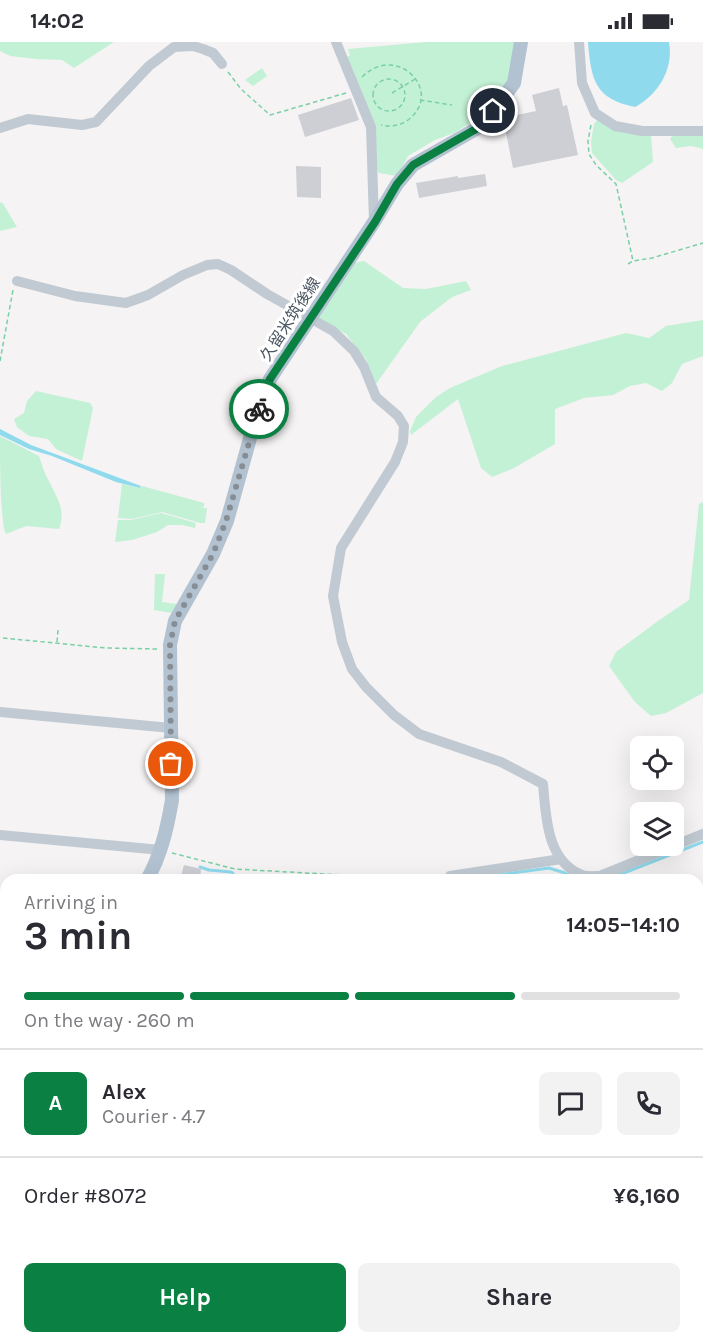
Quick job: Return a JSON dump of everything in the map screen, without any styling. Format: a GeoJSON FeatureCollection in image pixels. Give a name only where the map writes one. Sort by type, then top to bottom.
{"type":"FeatureCollection","features":[{"type":"Feature","properties":{"kind":"main road","name":"久留米筑後線"},"geometry":{"type":"LineString","coordinates":[[150,874],[161,850],[172,800],[171,650],[175,621],[213,554],[226,521],[257,413],[270,379],[375,222],[397,184],[413,165],[483,125],[514,83],[520,42]]}},
{"type":"Feature","properties":{"kind":"street"},"geometry":{"type":"LineString","coordinates":[[336,42],[370,128],[375,222]]}},
{"type":"Feature","properties":{"kind":"street"},"geometry":{"type":"LineString","coordinates":[[579,42],[582,83],[595,113],[615,126],[633,129],[703,131]]}},
{"type":"Feature","properties":{"kind":"street"},"geometry":{"type":"LineString","coordinates":[[0,128],[28,119],[82,125],[96,122],[149,66],[174,48],[193,46],[203,49],[213,53],[222,64]]}},
{"type":"Feature","properties":{"kind":"street"},"geometry":{"type":"LineString","coordinates":[[17,281],[75,296],[126,303],[148,295],[183,275],[207,265],[218,264],[333,331],[354,351],[364,367],[376,397],[398,416],[404,426],[403,442],[385,478],[341,548],[336,570],[333,596],[336,620],[352,669],[394,715],[418,734],[501,762],[543,784],[547,827],[561,859],[580,874]]}},
{"type":"Feature","properties":{"kind":"street"},"geometry":{"type":"LineString","coordinates":[[0,712],[171,728]]}},
{"type":"Feature","properties":{"kind":"street"},"geometry":{"type":"LineString","coordinates":[[605,874],[703,834]]}},
{"type":"Feature","properties":{"kind":"street"},"geometry":{"type":"LineString","coordinates":[[0,835],[161,850]]}},
{"type":"Feature","properties":{"kind":"street"},"geometry":{"type":"LineString","coordinates":[[463,874],[561,859]]}},
{"type":"Feature","properties":{"kind":"path"},"geometry":{"type":"LineString","coordinates":[[222,64],[241,89],[270,115],[356,92],[361,77],[377,64],[398,63],[407,67],[420,84],[420,100],[414,115],[406,122],[395,126],[384,126],[367,118]]}},
{"type":"Feature","properties":{"kind":"path"},"geometry":{"type":"LineString","coordinates":[[392,93],[417,78]]}},
{"type":"Feature","properties":{"kind":"path"},"geometry":{"type":"LineString","coordinates":[[392,80],[402,87],[404,99],[398,108],[383,110],[375,102],[375,87],[382,81],[392,80]]}},
{"type":"Feature","properties":{"kind":"path"},"geometry":{"type":"LineString","coordinates":[[420,100],[452,105]]}},
{"type":"Feature","properties":{"kind":"path"},"geometry":{"type":"LineString","coordinates":[[595,113],[588,141],[589,154],[596,165],[616,184],[633,261]]}},
{"type":"Feature","properties":{"kind":"path"},"geometry":{"type":"LineString","coordinates":[[628,264],[703,243]]}},
{"type":"Feature","properties":{"kind":"path"},"geometry":{"type":"LineString","coordinates":[[0,361],[14,280],[17,281]]}},
{"type":"Feature","properties":{"kind":"path"},"geometry":{"type":"LineString","coordinates":[[57,643],[58,630]]}},
{"type":"Feature","properties":{"kind":"path"},"geometry":{"type":"LineString","coordinates":[[3,638],[106,648],[171,650]]}},
{"type":"Feature","properties":{"kind":"path"},"geometry":{"type":"LineString","coordinates":[[161,850],[235,869],[325,874]]}},
{"type":"Feature","properties":{"kind":"green space"},"geometry":{"type":"Polygon","coordinates":[[[0,42],[114,42],[74,68],[62,60],[10,56],[0,51],[0,42]]]}},
{"type":"Feature","properties":{"kind":"green space"},"geometry":{"type":"Polygon","coordinates":[[[426,42],[516,42],[507,87],[475,120],[408,156],[397,176],[379,173],[375,165],[372,127],[346,57],[350,56],[348,49],[426,42]]]}},
{"type":"Feature","properties":{"kind":"green space"},"geometry":{"type":"Polygon","coordinates":[[[262,68],[267,76],[253,86],[245,80],[262,68]]]}},
{"type":"Feature","properties":{"kind":"green space"},"geometry":{"type":"Polygon","coordinates":[[[598,119],[651,136],[653,162],[622,183],[616,180],[592,153],[591,141],[594,124],[598,119]]]}},
{"type":"Feature","properties":{"kind":"green space"},"geometry":{"type":"Polygon","coordinates":[[[703,134],[703,150],[690,146],[676,148],[670,139],[673,135],[703,134]]]}},
{"type":"Feature","properties":{"kind":"green space"},"geometry":{"type":"Polygon","coordinates":[[[2,202],[17,227],[0,231],[0,203],[2,202]]]}},
{"type":"Feature","properties":{"kind":"green space"},"geometry":{"type":"Polygon","coordinates":[[[364,261],[403,288],[426,289],[466,281],[471,290],[452,297],[420,322],[376,384],[366,359],[346,334],[318,319],[353,263],[364,261]]]}},
{"type":"Feature","properties":{"kind":"green space"},"geometry":{"type":"Polygon","coordinates":[[[703,320],[703,356],[682,364],[672,383],[662,391],[646,383],[630,386],[613,395],[584,398],[555,409],[555,444],[514,468],[492,477],[481,468],[458,399],[411,435],[410,431],[416,417],[436,397],[450,388],[502,366],[626,333],[649,338],[666,326],[703,320]]]}},
{"type":"Feature","properties":{"kind":"green space"},"geometry":{"type":"Polygon","coordinates":[[[36,391],[90,403],[93,408],[82,461],[56,449],[48,439],[29,436],[17,427],[14,419],[24,413],[27,401],[36,391]]]}},
{"type":"Feature","properties":{"kind":"green space"},"geometry":{"type":"Polygon","coordinates":[[[0,436],[39,456],[60,506],[62,517],[59,529],[26,526],[6,534],[1,503],[0,436]]]}},
{"type":"Feature","properties":{"kind":"green space"},"geometry":{"type":"Polygon","coordinates":[[[122,484],[140,488],[142,486],[204,503],[204,507],[201,508],[207,508],[205,523],[162,512],[132,519],[118,518],[122,484]]]}},
{"type":"Feature","properties":{"kind":"green space"},"geometry":{"type":"Polygon","coordinates":[[[703,502],[703,693],[666,713],[651,716],[635,702],[609,666],[616,652],[689,600],[699,504],[703,502]]]}},
{"type":"Feature","properties":{"kind":"green space"},"geometry":{"type":"Polygon","coordinates":[[[161,513],[196,523],[195,528],[168,525],[157,532],[132,540],[115,542],[118,520],[131,520],[161,513]]]}},
{"type":"Feature","properties":{"kind":"green space"},"geometry":{"type":"Polygon","coordinates":[[[155,574],[165,574],[162,602],[177,604],[172,613],[154,610],[155,574]]]}},
{"type":"Feature","properties":{"kind":"water"},"geometry":{"type":"Polygon","coordinates":[[[588,42],[669,42],[667,71],[651,96],[635,107],[611,99],[603,93],[594,77],[588,42]]]}},
{"type":"Feature","properties":{"kind":"water"},"geometry":{"type":"Polygon","coordinates":[[[0,429],[31,445],[141,486],[140,488],[116,482],[29,449],[0,435],[0,429]]]}},
{"type":"Feature","properties":{"kind":"building"},"geometry":{"type":"Polygon","coordinates":[[[559,88],[563,106],[567,105],[578,155],[513,168],[503,118],[536,111],[532,95],[559,88]]]}},
{"type":"Feature","properties":{"kind":"building"},"geometry":{"type":"Polygon","coordinates":[[[351,98],[359,120],[305,137],[298,115],[351,98]]]}},
{"type":"Feature","properties":{"kind":"building"},"geometry":{"type":"Polygon","coordinates":[[[296,166],[321,167],[321,198],[297,197],[296,166]]]}},
{"type":"Feature","properties":{"kind":"building"},"geometry":{"type":"Polygon","coordinates":[[[485,174],[487,186],[419,198],[416,183],[485,174]]]}},
{"type":"Feature","properties":{"kind":"building"},"geometry":{"type":"Polygon","coordinates":[[[184,865],[201,869],[201,874],[182,874],[184,865]]]}},
{"type":"Feature","properties":{"kind":"waterway"},"geometry":{"type":"LineString","coordinates":[[621,874],[703,842]]}},
{"type":"Feature","properties":{"kind":"waterway"},"geometry":{"type":"LineString","coordinates":[[200,867],[233,874]]}},
{"type":"Feature","properties":{"kind":"waterway"},"geometry":{"type":"LineString","coordinates":[[504,874],[549,868],[567,874]]}},
{"type":"Feature","properties":{"kind":"way so far"},"geometry":{"type":"LineString","coordinates":[[171,764],[170,645],[175,621],[213,554],[226,521],[259,409]]}},
{"type":"Feature","properties":{"kind":"route"},"geometry":{"type":"LineString","coordinates":[[259,409],[270,379],[342,268],[375,222],[397,184],[413,165],[483,125],[493,111]]}}]}
